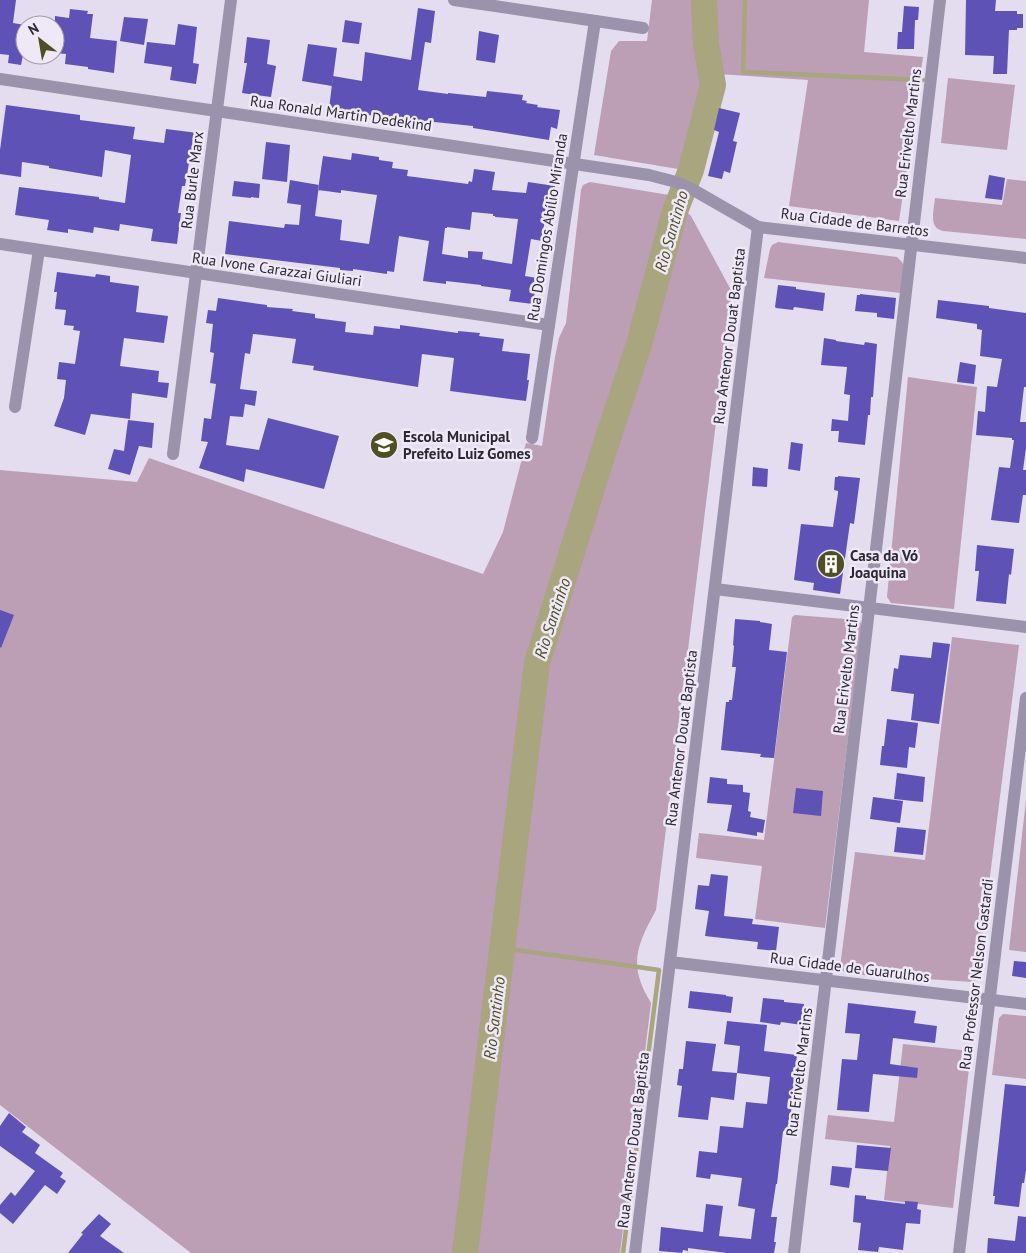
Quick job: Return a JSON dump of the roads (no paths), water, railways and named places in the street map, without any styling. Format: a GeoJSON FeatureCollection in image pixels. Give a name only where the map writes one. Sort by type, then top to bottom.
{"type":"FeatureCollection","features":[{"type":"Feature","properties":{"kind":"street","name":"Rua Burle Marx"},"geometry":{"type":"LineString","coordinates":[[173,454],[231,0]]}},
{"type":"Feature","properties":{"kind":"street"},"geometry":{"type":"LineString","coordinates":[[454,0],[643,28]]}},
{"type":"Feature","properties":{"kind":"street","name":"Rua Erivelto Martins"},"geometry":{"type":"LineString","coordinates":[[794,1253],[940,0]]}},
{"type":"Feature","properties":{"kind":"street","name":"Rua Domingos Abílio Miranda"},"geometry":{"type":"LineString","coordinates":[[532,438],[595,21]]}},
{"type":"Feature","properties":{"kind":"street","name":"Rua Ronald Martin Dedekind"},"geometry":{"type":"LineString","coordinates":[[0,79],[649,175],[676,182]]}},
{"type":"Feature","properties":{"kind":"street","name":"Rua Cidade de Barretos"},"geometry":{"type":"LineString","coordinates":[[676,182],[758,227],[1026,258]]}},
{"type":"Feature","properties":{"kind":"street","name":"Rua Antenor Douat Baptista"},"geometry":{"type":"LineString","coordinates":[[635,1253],[758,227]]}},
{"type":"Feature","properties":{"kind":"street","name":"Rua Ivone Carazzai Giuliari"},"geometry":{"type":"LineString","coordinates":[[0,244],[548,325]]}},
{"type":"Feature","properties":{"kind":"street"},"geometry":{"type":"LineString","coordinates":[[15,407],[39,250]]}},
{"type":"Feature","properties":{"kind":"street"},"geometry":{"type":"LineString","coordinates":[[715,589],[1026,627]]}},
{"type":"Feature","properties":{"kind":"street","name":"Rua Professor Nelson Gastardi"},"geometry":{"type":"LineString","coordinates":[[959,1253],[1026,698]]}},
{"type":"Feature","properties":{"kind":"street","name":"Rua Cidade de Guarulhos"},"geometry":{"type":"LineString","coordinates":[[670,962],[1026,1004]]}},
{"type":"Feature","properties":{"kind":"waterway","name":"Rio Santinho"},"geometry":{"type":"LineString","coordinates":[[465,1253],[537,663],[639,344],[675,211],[691,170],[713,85],[706,44],[704,0]]}},
{"type":"Feature","properties":{"kind":"waterway"},"geometry":{"type":"LineString","coordinates":[[745,0],[743,72],[923,80]]}},
{"type":"Feature","properties":{"kind":"waterway"},"geometry":{"type":"LineString","coordinates":[[502,948],[659,970],[623,1253]]}},
{"type":"Feature","properties":{"kind":"place","name":"Escola Municipal Prefeito Luiz Gomes"},"geometry":{"type":"Point","coordinates":[384,445]}},
{"type":"Feature","properties":{"kind":"place","name":"Casa da Vó Joaquina"},"geometry":{"type":"Point","coordinates":[831,564]}}]}
